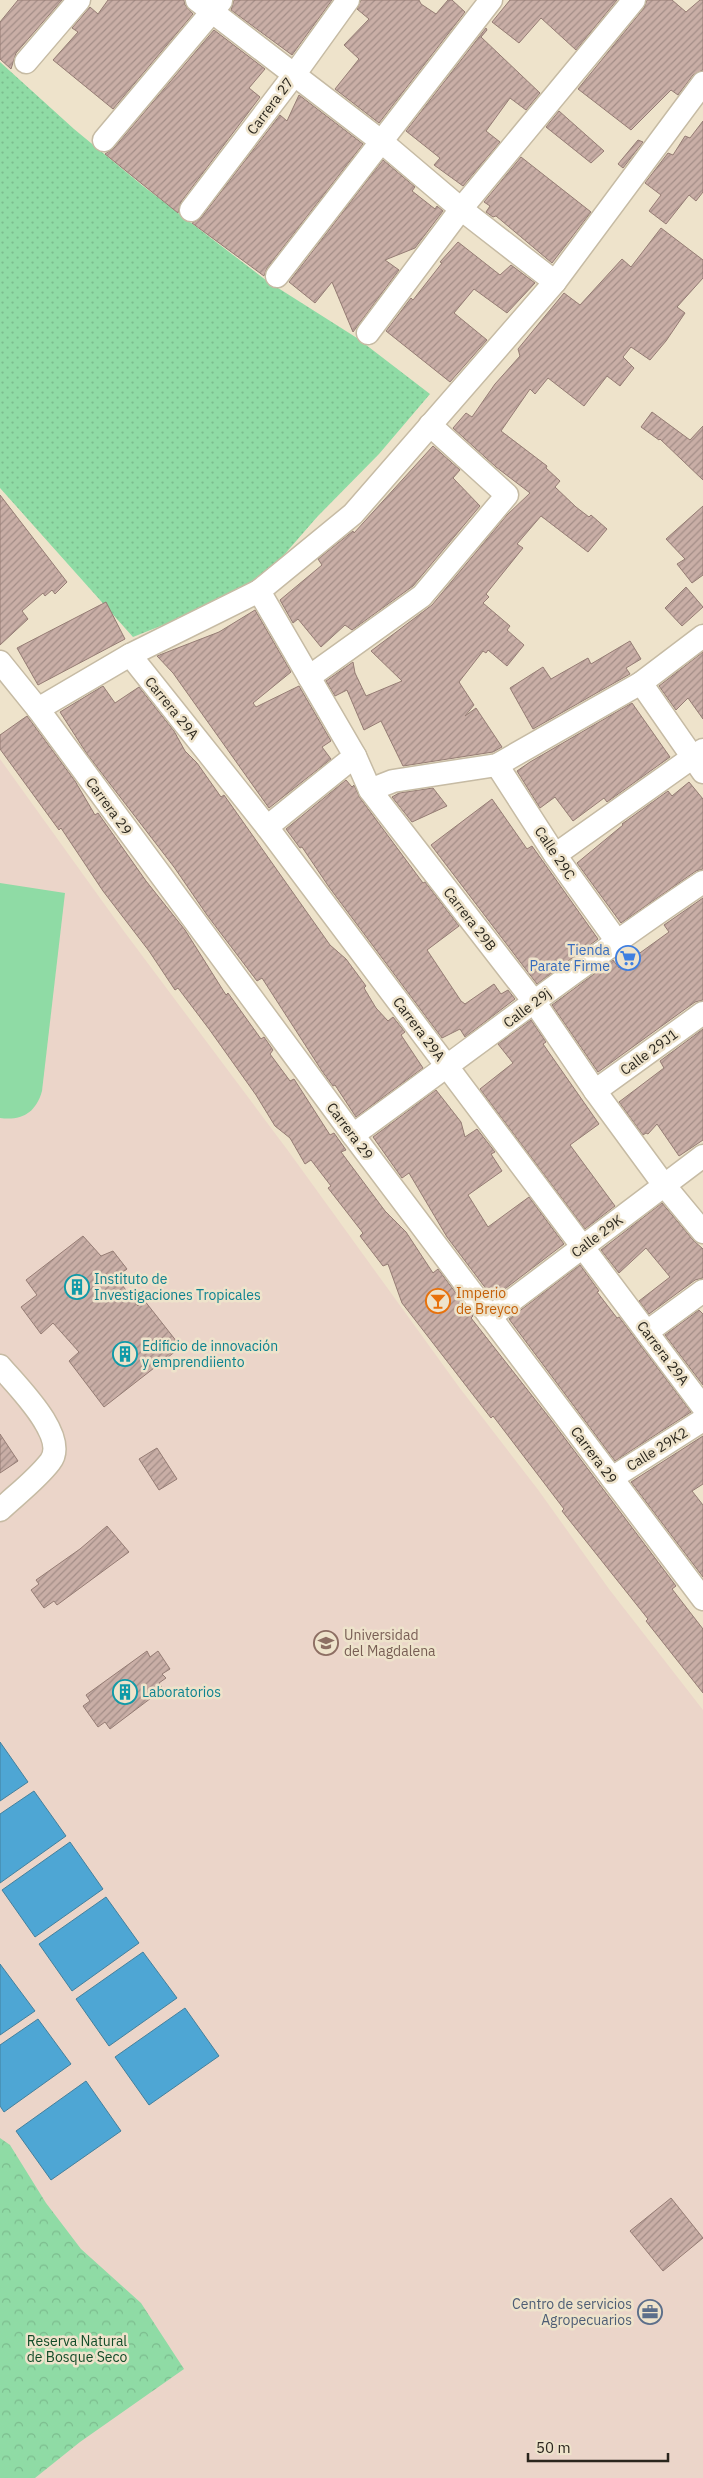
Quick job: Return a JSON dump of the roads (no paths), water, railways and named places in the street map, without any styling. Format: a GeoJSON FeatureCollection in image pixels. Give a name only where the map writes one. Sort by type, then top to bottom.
{"type":"FeatureCollection","features":[{"type":"Feature","properties":{"kind":"street"},"geometry":{"type":"LineString","coordinates":[[26,62],[79,0]]}},
{"type":"Feature","properties":{"kind":"street","name":"Carrera 27"},"geometry":{"type":"LineString","coordinates":[[191,210],[294,75],[348,0]]}},
{"type":"Feature","properties":{"kind":"street"},"geometry":{"type":"LineString","coordinates":[[277,276],[491,0]]}},
{"type":"Feature","properties":{"kind":"street"},"geometry":{"type":"LineString","coordinates":[[368,333],[461,209],[634,0]]}},
{"type":"Feature","properties":{"kind":"street"},"geometry":{"type":"LineString","coordinates":[[104,140],[210,4],[294,75],[382,142],[461,209],[555,282]]}},
{"type":"Feature","properties":{"kind":"street"},"geometry":{"type":"LineString","coordinates":[[38,709],[130,655],[258,591],[353,514],[555,282],[703,83]]}},
{"type":"Feature","properties":{"kind":"street"},"geometry":{"type":"LineString","coordinates":[[310,677],[422,596],[507,495],[430,425]]}},
{"type":"Feature","properties":{"kind":"street","name":"Carrera 29B"},"geometry":{"type":"LineString","coordinates":[[258,591],[355,756],[370,790],[535,1003],[595,1091],[664,1185],[703,1232]]}},
{"type":"Feature","properties":{"kind":"street"},"geometry":{"type":"LineString","coordinates":[[370,790],[393,781],[497,765],[641,683],[703,636]]}},
{"type":"Feature","properties":{"kind":"street","name":"Carrera 29A"},"geometry":{"type":"LineString","coordinates":[[130,655],[267,827],[703,1407]]}},
{"type":"Feature","properties":{"kind":"street","name":"Carrera 29"},"geometry":{"type":"LineString","coordinates":[[0,662],[38,709],[353,1136],[703,1599]]}},
{"type":"Feature","properties":{"kind":"street"},"geometry":{"type":"LineString","coordinates":[[555,854],[700,760],[641,683]]}},
{"type":"Feature","properties":{"kind":"street"},"geometry":{"type":"LineString","coordinates":[[267,827],[355,756]]}},
{"type":"Feature","properties":{"kind":"street","name":"Calle 29C"},"geometry":{"type":"LineString","coordinates":[[497,765],[555,854],[616,940]]}},
{"type":"Feature","properties":{"kind":"street","name":"Calle 29j"},"geometry":{"type":"LineString","coordinates":[[353,1136],[535,1003],[616,940],[703,882]]}},
{"type":"Feature","properties":{"kind":"street","name":"Calle 29J1"},"geometry":{"type":"LineString","coordinates":[[595,1091],[703,1013]]}},
{"type":"Feature","properties":{"kind":"street","name":"Calle 29K"},"geometry":{"type":"LineString","coordinates":[[490,1317],[703,1156]]}},
{"type":"Feature","properties":{"kind":"street"},"geometry":{"type":"LineString","coordinates":[[647,1332],[703,1291]]}},
{"type":"Feature","properties":{"kind":"street"},"geometry":{"type":"LineString","coordinates":[[0,1366],[47,1424],[55,1442],[52,1461],[0,1510]]}},
{"type":"Feature","properties":{"kind":"street","name":"Calle 29K2"},"geometry":{"type":"LineString","coordinates":[[612,1478],[703,1420]]}},
{"type":"Feature","properties":{"kind":"water"},"geometry":{"type":"Polygon","coordinates":[[[0,1742],[28,1782],[0,1801],[0,1742]]]}},
{"type":"Feature","properties":{"kind":"water"},"geometry":{"type":"Polygon","coordinates":[[[34,1791],[66,1836],[0,1883],[0,1814],[34,1791]]]}},
{"type":"Feature","properties":{"kind":"water"},"geometry":{"type":"Polygon","coordinates":[[[70,1842],[103,1889],[35,1937],[2,1890],[70,1842]]]}},
{"type":"Feature","properties":{"kind":"water"},"geometry":{"type":"Polygon","coordinates":[[[106,1897],[139,1943],[72,1991],[39,1944],[106,1897]]]}},
{"type":"Feature","properties":{"kind":"water"},"geometry":{"type":"Polygon","coordinates":[[[143,1952],[177,1998],[109,2046],[76,1999],[143,1952]]]}},
{"type":"Feature","properties":{"kind":"water"},"geometry":{"type":"Polygon","coordinates":[[[0,1964],[35,2011],[0,2035],[0,1964]]]}},
{"type":"Feature","properties":{"kind":"water"},"geometry":{"type":"Polygon","coordinates":[[[185,2008],[219,2056],[149,2105],[115,2057],[185,2008]]]}},
{"type":"Feature","properties":{"kind":"water"},"geometry":{"type":"Polygon","coordinates":[[[38,2019],[71,2064],[4,2112],[0,2106],[0,2045],[38,2019]]]}},
{"type":"Feature","properties":{"kind":"water"},"geometry":{"type":"Polygon","coordinates":[[[86,2081],[121,2131],[51,2180],[16,2131],[86,2081]]]}},
{"type":"Feature","properties":{"kind":"place","name":"Tienda Parate Firme"},"geometry":{"type":"Point","coordinates":[628,958]}},
{"type":"Feature","properties":{"kind":"place","name":"Instituto de Investigaciones Tropicales"},"geometry":{"type":"Point","coordinates":[77,1287]}},
{"type":"Feature","properties":{"kind":"place","name":"Imperio de Breyco"},"geometry":{"type":"Point","coordinates":[438,1301]}},
{"type":"Feature","properties":{"kind":"place","name":"Edificio de innovación y emprendiiento"},"geometry":{"type":"Point","coordinates":[125,1354]}},
{"type":"Feature","properties":{"kind":"place","name":"Universidad del Magdalena"},"geometry":{"type":"Point","coordinates":[326,1643]}},
{"type":"Feature","properties":{"kind":"place","name":"Laboratorios"},"geometry":{"type":"Point","coordinates":[125,1692]}},
{"type":"Feature","properties":{"kind":"place","name":"Centro de servicios Agropecuarios"},"geometry":{"type":"Point","coordinates":[650,2312]}},
{"type":"Feature","properties":{"kind":"park label","name":"Reserva Natural de Bosque Seco"},"geometry":{"type":"Point","coordinates":[77,2350]}}]}
